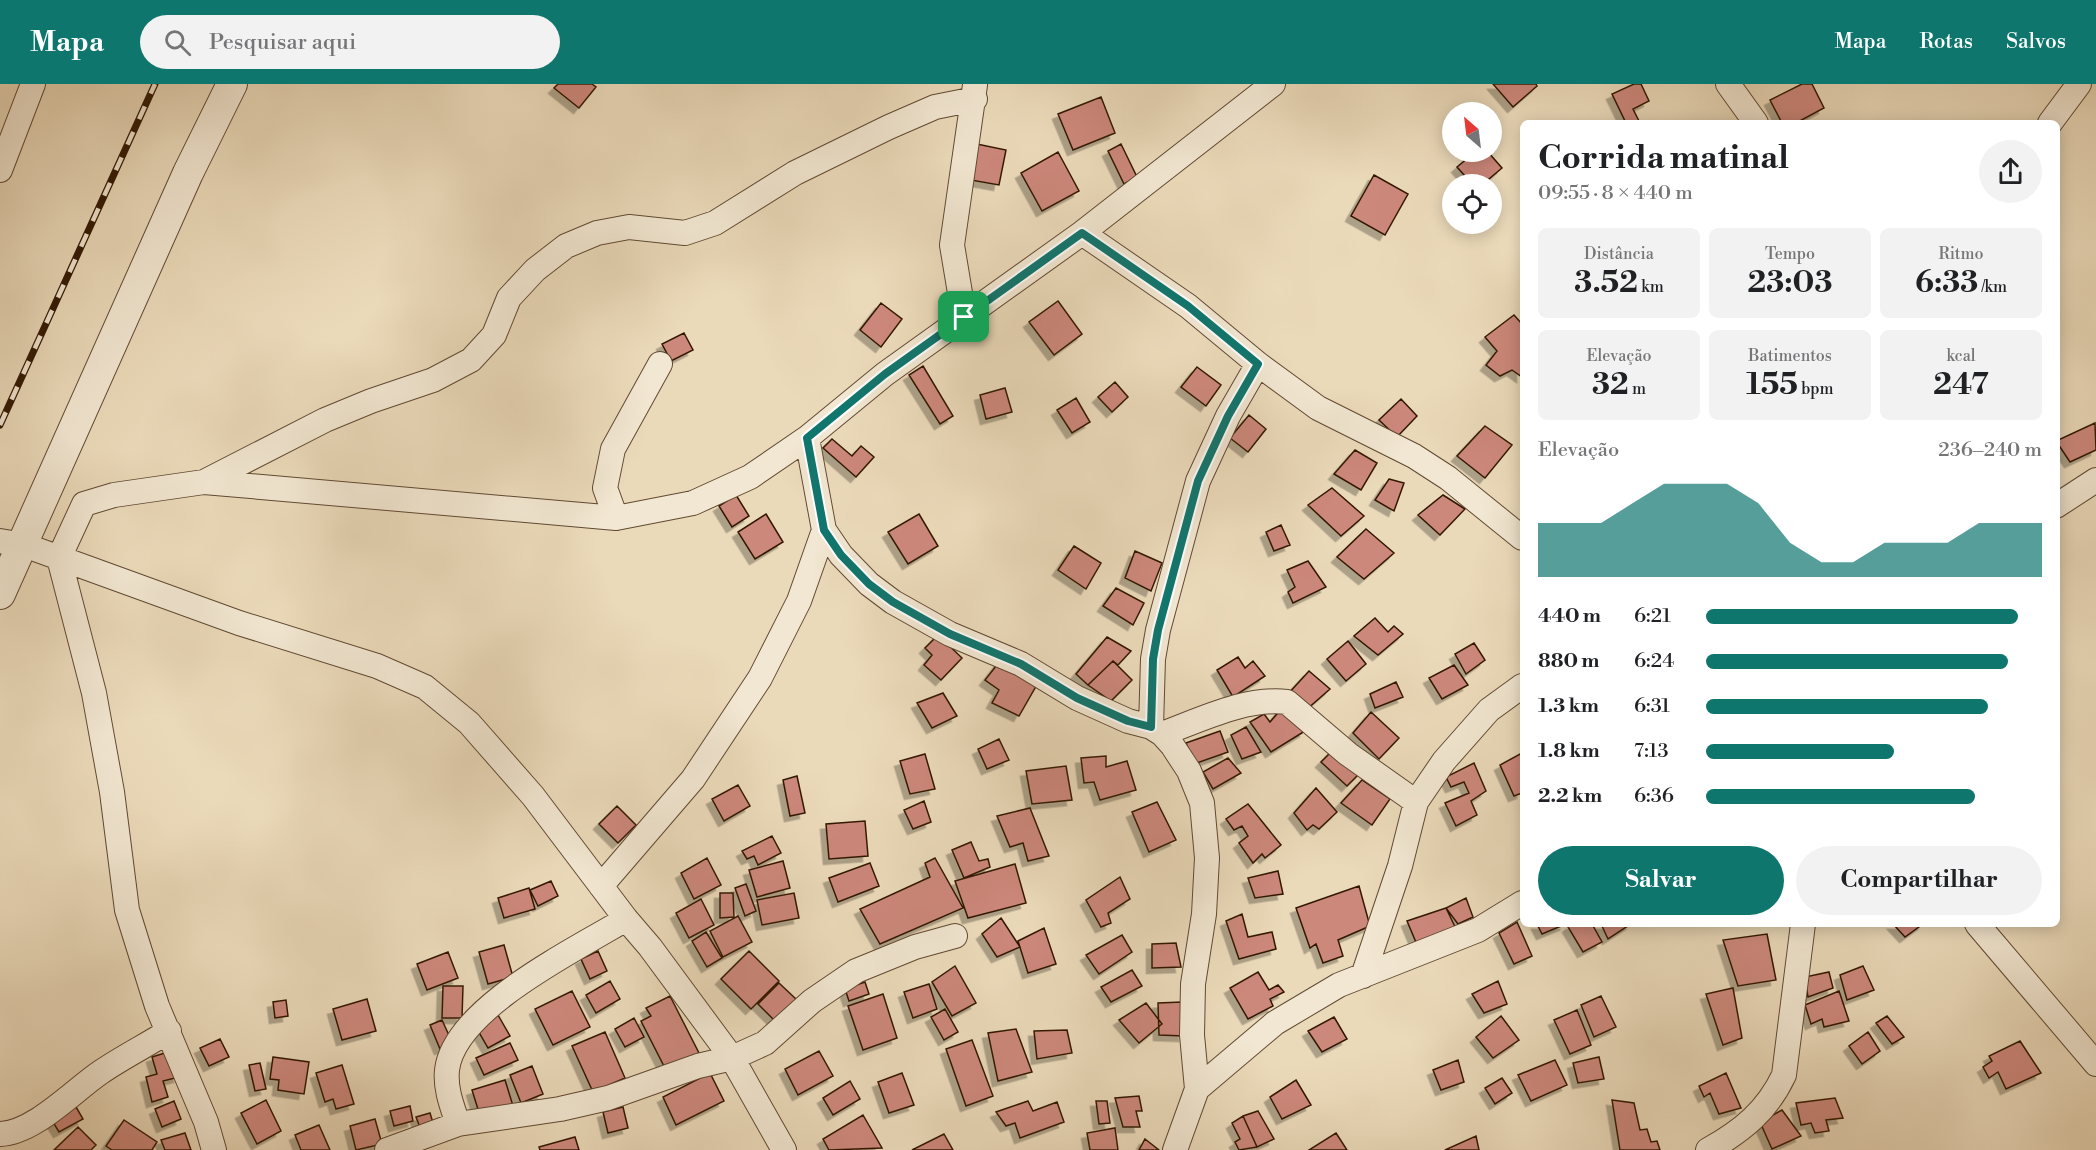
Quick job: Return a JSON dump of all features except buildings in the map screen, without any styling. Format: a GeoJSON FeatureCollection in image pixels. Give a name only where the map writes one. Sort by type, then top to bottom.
{"type":"FeatureCollection","features":[{"type":"Feature","properties":{"kind":"street"},"geometry":{"type":"LineString","coordinates":[[0,170],[33,84]]}},
{"type":"Feature","properties":{"kind":"street"},"geometry":{"type":"LineString","coordinates":[[0,594],[12,543],[232,84]]}},
{"type":"Feature","properties":{"kind":"street"},"geometry":{"type":"LineString","coordinates":[[214,1150],[206,1122],[142,966],[127,910],[112,792],[94,693],[59,558],[84,504],[114,495],[204,482],[616,518],[693,503],[750,477],[807,438],[885,374],[1082,233],[1273,84]]}},
{"type":"Feature","properties":{"kind":"street"},"geometry":{"type":"LineString","coordinates":[[1728,84],[1754,120]]}},
{"type":"Feature","properties":{"kind":"street"},"geometry":{"type":"LineString","coordinates":[[2052,120],[2079,84]]}},
{"type":"Feature","properties":{"kind":"street"},"geometry":{"type":"LineString","coordinates":[[204,482],[325,420],[371,401],[433,380],[471,360],[494,335],[509,298],[535,270],[566,246],[597,233],[629,227],[685,233],[715,223],[795,173],[889,127],[975,92],[952,245],[964,317]]}},
{"type":"Feature","properties":{"kind":"street"},"geometry":{"type":"LineString","coordinates":[[1082,233],[1188,306],[1258,364],[1318,408],[1413,456],[1448,478],[1520,536]]}},
{"type":"Feature","properties":{"kind":"street"},"geometry":{"type":"LineString","coordinates":[[616,518],[605,488],[613,449],[660,364]]}},
{"type":"Feature","properties":{"kind":"street"},"geometry":{"type":"LineString","coordinates":[[1175,1150],[1197,1089],[1192,1035],[1193,994],[1204,914],[1207,858],[1202,803],[1189,771],[1157,730],[1153,659],[1158,630],[1198,481],[1228,416],[1258,364]]}},
{"type":"Feature","properties":{"kind":"street"},"geometry":{"type":"LineString","coordinates":[[807,438],[824,530],[841,555],[869,584],[893,602],[950,634],[1021,664],[1077,698],[1128,721],[1157,730],[1233,709],[1275,701],[1287,702],[1348,754],[1416,802]]}},
{"type":"Feature","properties":{"kind":"street"},"geometry":{"type":"LineString","coordinates":[[2060,503],[2096,480]]}},
{"type":"Feature","properties":{"kind":"street"},"geometry":{"type":"LineString","coordinates":[[601,886],[693,779],[760,678],[799,601],[824,530]]}},
{"type":"Feature","properties":{"kind":"street"},"geometry":{"type":"LineString","coordinates":[[12,543],[228,619],[377,666],[425,687],[469,723],[533,796],[626,919],[657,955],[732,1058],[784,1150]]}},
{"type":"Feature","properties":{"kind":"street"},"geometry":{"type":"LineString","coordinates":[[1363,976],[1400,866],[1416,802],[1444,761],[1489,710],[1520,687]]}},
{"type":"Feature","properties":{"kind":"street"},"geometry":{"type":"LineString","coordinates":[[1197,1089],[1275,1023],[1339,985],[1478,930],[1520,904]]}},
{"type":"Feature","properties":{"kind":"street"},"geometry":{"type":"LineString","coordinates":[[458,1124],[447,1091],[447,1068],[466,1030],[499,998],[520,983],[626,919]]}},
{"type":"Feature","properties":{"kind":"street"},"geometry":{"type":"LineString","coordinates":[[1708,1150],[1734,1136],[1758,1116],[1774,1097],[1784,1075],[1803,927]]}},
{"type":"Feature","properties":{"kind":"street"},"geometry":{"type":"LineString","coordinates":[[1980,927],[2096,1064]]}},
{"type":"Feature","properties":{"kind":"street"},"geometry":{"type":"LineString","coordinates":[[387,1150],[458,1124],[560,1109],[608,1098],[732,1058],[765,1042],[812,1001],[856,970],[915,947],[955,936]]}},
{"type":"Feature","properties":{"kind":"street"},"geometry":{"type":"LineString","coordinates":[[0,1134],[15,1133],[28,1126],[103,1071],[169,1031]]}},
{"type":"Feature","properties":{"kind":"railway"},"geometry":{"type":"LineString","coordinates":[[0,425],[155,84]]}},
{"type":"Feature","properties":{"kind":"route"},"geometry":{"type":"LineString","coordinates":[[1082,233],[1188,306],[1258,364],[1228,416],[1198,481],[1158,630],[1153,659],[1151,727],[1128,721],[1077,698],[1021,664],[984,646],[950,634],[893,602],[869,584],[841,555],[824,530],[807,438],[885,374],[964,317],[1082,233]]}}]}
